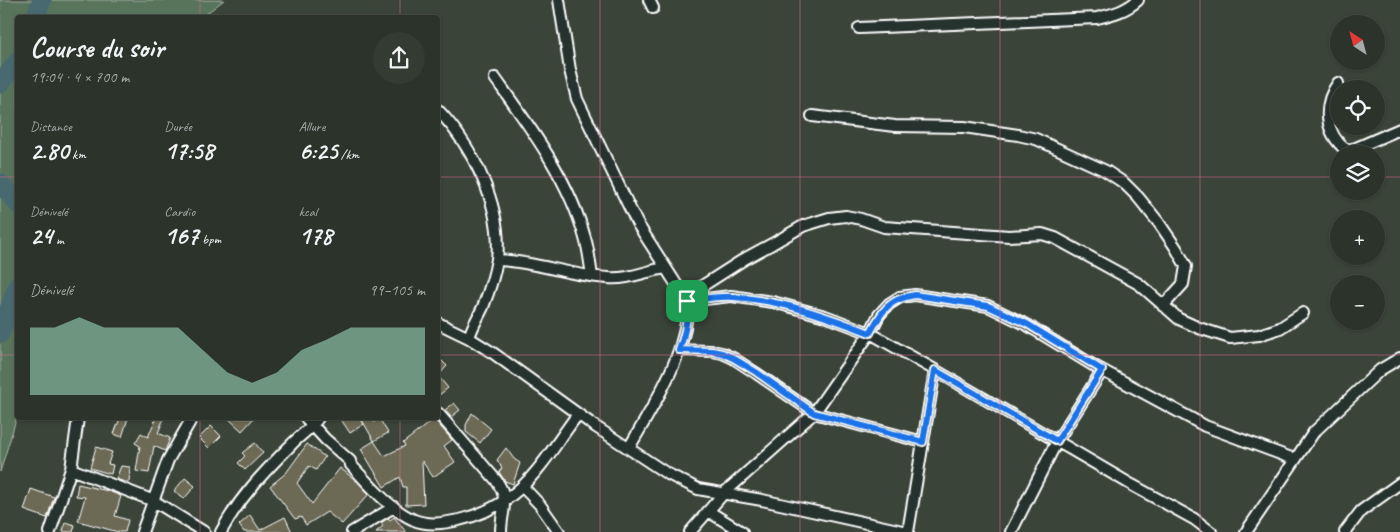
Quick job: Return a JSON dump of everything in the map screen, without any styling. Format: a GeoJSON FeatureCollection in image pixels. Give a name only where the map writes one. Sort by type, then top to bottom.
{"type":"FeatureCollection","features":[{"type":"Feature","properties":{"kind":"street"},"geometry":{"type":"LineString","coordinates":[[558,0],[577,99],[637,223],[686,299],[688,316],[685,335],[660,395],[629,448]]}},
{"type":"Feature","properties":{"kind":"street"},"geometry":{"type":"LineString","coordinates":[[859,28],[1097,18],[1130,8],[1138,0]]}},
{"type":"Feature","properties":{"kind":"street"},"geometry":{"type":"LineString","coordinates":[[495,78],[540,143],[570,198],[586,240],[592,276]]}},
{"type":"Feature","properties":{"kind":"street"},"geometry":{"type":"LineString","coordinates":[[1330,96],[1328,103],[1330,122]]}},
{"type":"Feature","properties":{"kind":"street"},"geometry":{"type":"LineString","coordinates":[[440,113],[474,160],[486,184],[498,235],[497,260],[483,307],[472,325],[469,338]]}},
{"type":"Feature","properties":{"kind":"street"},"geometry":{"type":"LineString","coordinates":[[812,116],[895,126],[964,127],[1018,135],[1036,139],[1106,171],[1124,183],[1138,197],[1159,223],[1186,266],[1182,284],[1163,306]]}},
{"type":"Feature","properties":{"kind":"street"},"geometry":{"type":"LineString","coordinates":[[1335,135],[1337,142],[1346,150],[1356,148],[1400,129]]}},
{"type":"Feature","properties":{"kind":"street"},"geometry":{"type":"LineString","coordinates":[[686,299],[746,258],[804,226],[829,218],[846,216],[884,227],[1009,236],[1042,234],[1055,238],[1138,284],[1179,319],[1230,338],[1259,335],[1280,328],[1303,313]]}},
{"type":"Feature","properties":{"kind":"street"},"geometry":{"type":"LineString","coordinates":[[497,260],[512,260],[570,274],[609,279],[665,268]]}},
{"type":"Feature","properties":{"kind":"street"},"geometry":{"type":"LineString","coordinates":[[690,532],[724,493],[814,413],[870,333],[880,314],[889,304],[900,297],[915,295],[988,306],[1027,324],[1102,370],[1205,426],[1294,459]]}},
{"type":"Feature","properties":{"kind":"street"},"geometry":{"type":"LineString","coordinates":[[686,299],[731,296],[773,302],[825,316],[870,333],[1194,519],[1211,532]]}},
{"type":"Feature","properties":{"kind":"street"},"geometry":{"type":"LineString","coordinates":[[440,324],[469,338],[493,353],[629,448],[681,481],[698,489],[908,532],[935,370]]}},
{"type":"Feature","properties":{"kind":"street"},"geometry":{"type":"LineString","coordinates":[[679,350],[712,351],[733,358],[814,413],[923,442]]}},
{"type":"Feature","properties":{"kind":"street"},"geometry":{"type":"LineString","coordinates":[[1246,532],[1314,432],[1380,370],[1400,358]]}},
{"type":"Feature","properties":{"kind":"street"},"geometry":{"type":"LineString","coordinates":[[1012,532],[1057,441],[1102,370]]}},
{"type":"Feature","properties":{"kind":"street"},"geometry":{"type":"LineString","coordinates":[[221,532],[246,492],[312,420],[394,507],[414,520],[445,527],[505,501],[523,487],[540,468],[578,414]]}},
{"type":"Feature","properties":{"kind":"street"},"geometry":{"type":"LineString","coordinates":[[440,415],[503,489],[505,501],[501,532]]}},
{"type":"Feature","properties":{"kind":"street"},"geometry":{"type":"LineString","coordinates":[[50,532],[71,468],[78,420]]}},
{"type":"Feature","properties":{"kind":"street"},"geometry":{"type":"LineString","coordinates":[[142,532],[168,460],[191,420]]}},
{"type":"Feature","properties":{"kind":"street"},"geometry":{"type":"LineString","coordinates":[[71,468],[154,501],[204,532]]}},
{"type":"Feature","properties":{"kind":"street"},"geometry":{"type":"LineString","coordinates":[[1345,532],[1361,511],[1400,483]]}},
{"type":"Feature","properties":{"kind":"street"},"geometry":{"type":"LineString","coordinates":[[523,487],[559,532]]}},
{"type":"Feature","properties":{"kind":"street"},"geometry":{"type":"LineString","coordinates":[[352,532],[394,507]]}},
{"type":"Feature","properties":{"kind":"street"},"geometry":{"type":"LineString","coordinates":[[708,511],[742,532]]}},
{"type":"Feature","properties":{"kind":"green space"},"geometry":{"type":"Polygon","coordinates":[[[0,0],[224,0],[205,15],[15,15],[16,420],[0,472],[0,0]]]}},
{"type":"Feature","properties":{"kind":"building"},"geometry":{"type":"Polygon","coordinates":[[[440,359],[447,366],[440,374],[440,359]]]}},
{"type":"Feature","properties":{"kind":"building"},"geometry":{"type":"Polygon","coordinates":[[[440,378],[448,388],[440,394],[440,378]]]}},
{"type":"Feature","properties":{"kind":"building"},"geometry":{"type":"Polygon","coordinates":[[[454,403],[460,410],[451,417],[445,410],[454,403]]]}},
{"type":"Feature","properties":{"kind":"building"},"geometry":{"type":"Polygon","coordinates":[[[472,413],[491,429],[480,443],[466,432],[466,425],[472,413]]]}},
{"type":"Feature","properties":{"kind":"building"},"geometry":{"type":"Polygon","coordinates":[[[119,420],[127,420],[122,437],[114,434],[119,420]]]}},
{"type":"Feature","properties":{"kind":"building"},"geometry":{"type":"Polygon","coordinates":[[[155,420],[163,420],[158,433],[170,438],[165,451],[154,446],[149,473],[136,471],[140,446],[135,443],[141,433],[148,437],[155,420]]]}},
{"type":"Feature","properties":{"kind":"building"},"geometry":{"type":"Polygon","coordinates":[[[230,420],[252,420],[242,431],[230,420]]]}},
{"type":"Feature","properties":{"kind":"building"},"geometry":{"type":"Polygon","coordinates":[[[341,420],[361,420],[364,424],[350,433],[341,420]]]}},
{"type":"Feature","properties":{"kind":"building"},"geometry":{"type":"Polygon","coordinates":[[[362,420],[373,420],[374,422],[380,420],[388,433],[374,441],[362,420]]]}},
{"type":"Feature","properties":{"kind":"building"},"geometry":{"type":"Polygon","coordinates":[[[433,420],[435,420],[452,440],[444,446],[455,462],[433,477],[422,461],[424,504],[406,505],[406,487],[403,487],[400,477],[384,487],[361,449],[374,441],[384,456],[405,446],[403,443],[433,420]]]}},
{"type":"Feature","properties":{"kind":"building"},"geometry":{"type":"Polygon","coordinates":[[[211,426],[221,436],[209,448],[199,438],[211,426]]]}},
{"type":"Feature","properties":{"kind":"building"},"geometry":{"type":"Polygon","coordinates":[[[255,443],[263,453],[245,470],[238,463],[245,456],[242,453],[255,443]]]}},
{"type":"Feature","properties":{"kind":"building"},"geometry":{"type":"Polygon","coordinates":[[[307,444],[325,457],[316,470],[309,466],[297,483],[312,504],[340,468],[358,482],[369,494],[342,524],[327,512],[306,525],[301,517],[295,519],[270,486],[286,473],[307,444]]]}},
{"type":"Feature","properties":{"kind":"building"},"geometry":{"type":"Polygon","coordinates":[[[96,447],[112,452],[108,464],[113,465],[111,474],[90,468],[96,447]]]}},
{"type":"Feature","properties":{"kind":"building"},"geometry":{"type":"Polygon","coordinates":[[[506,448],[514,459],[520,463],[513,484],[505,481],[499,472],[502,468],[497,460],[506,448]]]}},
{"type":"Feature","properties":{"kind":"building"},"geometry":{"type":"Polygon","coordinates":[[[121,466],[130,467],[129,482],[116,479],[121,466]]]}},
{"type":"Feature","properties":{"kind":"building"},"geometry":{"type":"Polygon","coordinates":[[[185,478],[195,486],[184,499],[174,491],[185,478]]]}},
{"type":"Feature","properties":{"kind":"building"},"geometry":{"type":"Polygon","coordinates":[[[78,484],[121,496],[115,516],[128,520],[125,532],[118,532],[78,521],[85,497],[76,496],[78,484]]]}},
{"type":"Feature","properties":{"kind":"building"},"geometry":{"type":"Polygon","coordinates":[[[31,489],[54,497],[47,518],[24,510],[31,489]]]}},
{"type":"Feature","properties":{"kind":"building"},"geometry":{"type":"Polygon","coordinates":[[[250,515],[260,530],[285,517],[292,532],[244,532],[239,525],[250,515]]]}},
{"type":"Feature","properties":{"kind":"building"},"geometry":{"type":"Polygon","coordinates":[[[394,517],[406,532],[376,532],[383,526],[381,523],[388,518],[390,520],[394,517]]]}},
{"type":"Feature","properties":{"kind":"building"},"geometry":{"type":"Polygon","coordinates":[[[65,522],[75,525],[73,532],[63,532],[65,522]]]}},
{"type":"Feature","properties":{"kind":"waterway"},"geometry":{"type":"LineString","coordinates":[[36,15],[42,0]]}},
{"type":"Feature","properties":{"kind":"waterway"},"geometry":{"type":"LineString","coordinates":[[0,84],[15,65]]}},
{"type":"Feature","properties":{"kind":"waterway"},"geometry":{"type":"LineString","coordinates":[[0,183],[15,200]]}},
{"type":"Feature","properties":{"kind":"waterway"},"geometry":{"type":"LineString","coordinates":[[0,334],[15,292]]}},
{"type":"Feature","properties":{"kind":"route"},"geometry":{"type":"LineString","coordinates":[[915,295],[975,303],[988,306],[1027,324],[1102,370],[1057,441],[935,370],[923,442],[814,413],[756,372],[722,353],[679,350],[685,335],[688,316],[687,301],[731,296],[773,302],[800,308],[870,333],[880,314],[889,304],[900,297],[915,295]]}}]}
